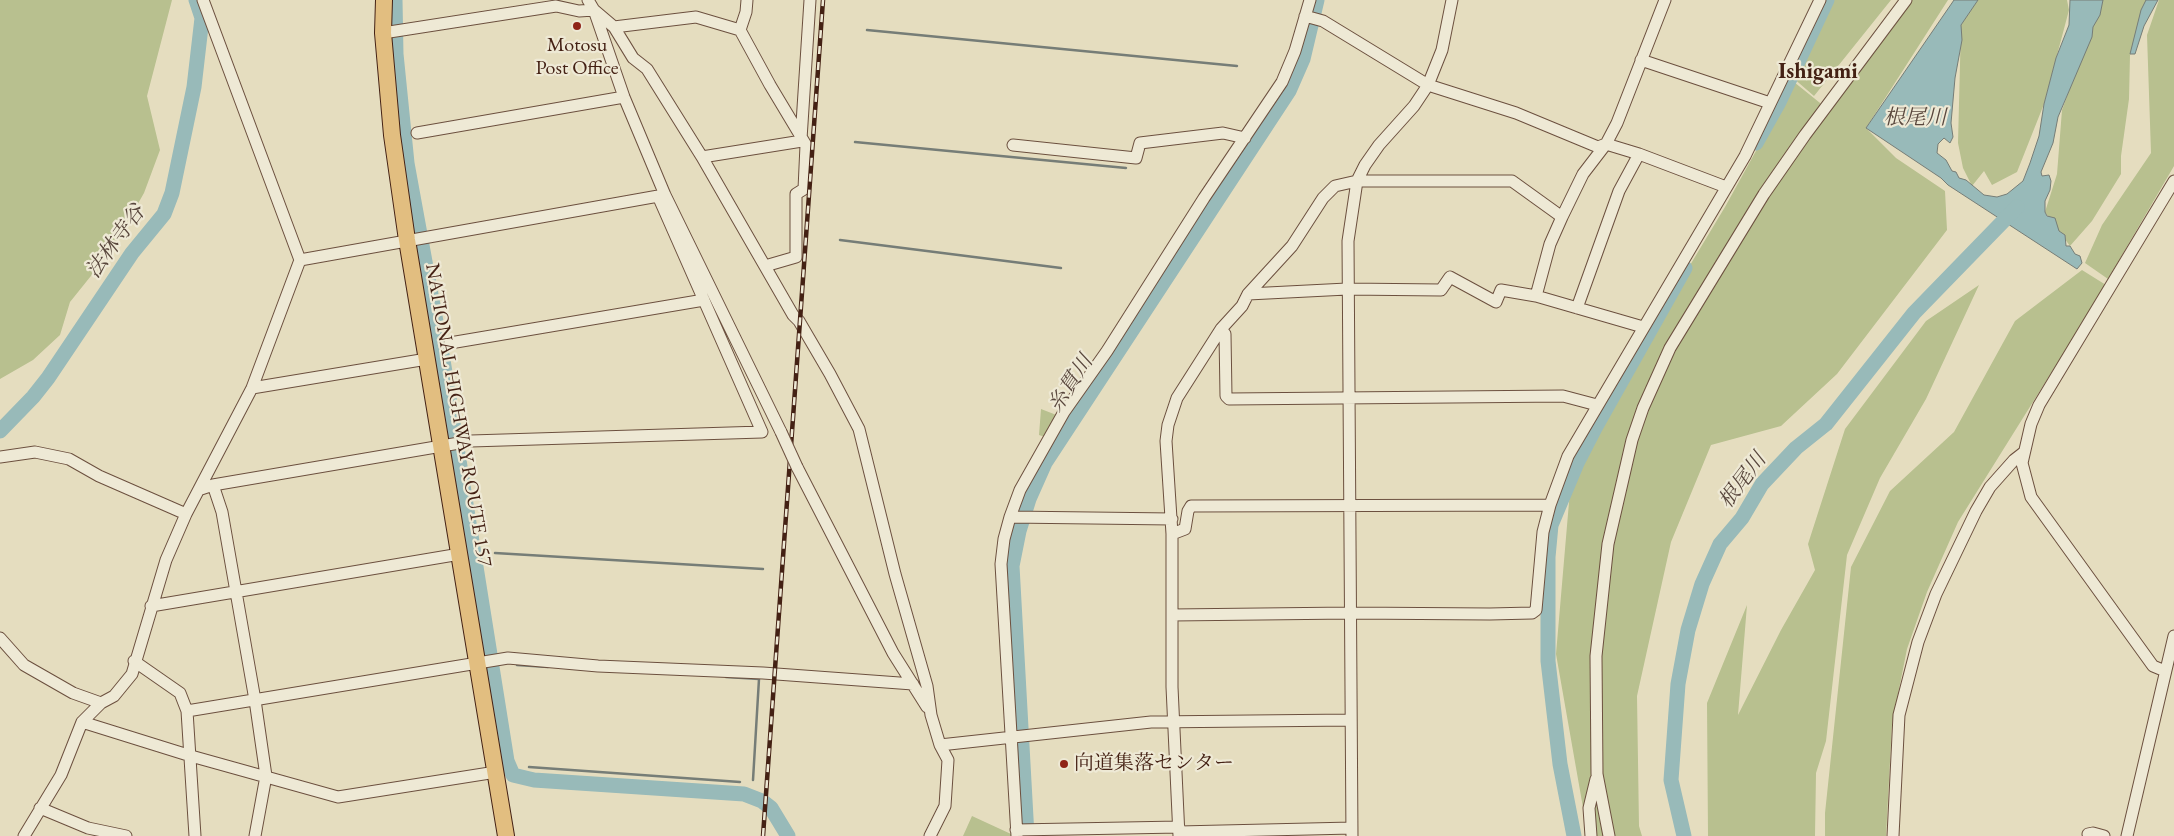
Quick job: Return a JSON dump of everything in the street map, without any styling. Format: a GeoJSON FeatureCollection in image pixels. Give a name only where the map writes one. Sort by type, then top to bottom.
{"type":"FeatureCollection","features":[{"type":"Feature","properties":{"kind":"highway","name":"NATIONAL HIGHWAY ROUTE 157"},"geometry":{"type":"LineString","coordinates":[[384,0],[383,33],[392,135],[407,240],[460,554],[481,662],[506,836]]}},
{"type":"Feature","properties":{"kind":"street"},"geometry":{"type":"LineString","coordinates":[[24,836],[61,775],[82,722],[101,703],[114,696],[132,674],[134,661],[166,560],[186,514],[201,489],[252,388],[300,260],[203,0]]}},
{"type":"Feature","properties":{"kind":"street"},"geometry":{"type":"LineString","coordinates":[[201,489],[213,485],[471,441],[762,432],[704,300],[624,97],[594,10],[588,0]]}},
{"type":"Feature","properties":{"kind":"street"},"geometry":{"type":"LineString","coordinates":[[740,30],[746,12],[746,0]]}},
{"type":"Feature","properties":{"kind":"street"},"geometry":{"type":"LineString","coordinates":[[801,140],[810,0]]}},
{"type":"Feature","properties":{"kind":"street"},"geometry":{"type":"LineString","coordinates":[[1310,0],[1311,18],[1282,82],[1204,198],[1107,351],[1064,412],[1020,490],[1019,518],[1004,539],[1001,564],[1018,737],[1022,831],[1352,832],[1348,241],[1357,181],[1365,165],[1379,145],[1414,106],[1428,86],[1442,50],[1452,0]]}},
{"type":"Feature","properties":{"kind":"street"},"geometry":{"type":"LineString","coordinates":[[1536,296],[1550,244],[1583,174],[1606,144],[1617,123],[1665,0]]}},
{"type":"Feature","properties":{"kind":"street"},"geometry":{"type":"LineString","coordinates":[[1609,836],[1597,774],[1596,656],[1602,583],[1617,500],[1632,440],[1643,408],[1670,348],[1764,194],[1805,135],[1906,0]]}},
{"type":"Feature","properties":{"kind":"street"},"geometry":{"type":"LineString","coordinates":[[1172,615],[1350,612],[1532,613],[1536,610],[1543,532],[1550,505],[1568,456],[1745,156],[1818,1]]}},
{"type":"Feature","properties":{"kind":"street"},"geometry":{"type":"LineString","coordinates":[[383,33],[556,6],[579,11],[594,10],[614,27],[633,58],[647,69],[702,157],[830,374],[859,429],[895,574],[926,686],[931,715],[940,745],[948,760],[945,806],[930,836]]}},
{"type":"Feature","properties":{"kind":"street"},"geometry":{"type":"LineString","coordinates":[[614,27],[696,17],[740,30],[801,140],[806,145],[804,189],[796,194],[796,257],[765,266]]}},
{"type":"Feature","properties":{"kind":"street"},"geometry":{"type":"LineString","coordinates":[[1311,18],[1357,41],[1428,86],[1516,113],[1598,147],[1606,144],[1639,154],[1726,187]]}},
{"type":"Feature","properties":{"kind":"street"},"geometry":{"type":"LineString","coordinates":[[1641,60],[1770,103]]}},
{"type":"Feature","properties":{"kind":"street"},"geometry":{"type":"LineString","coordinates":[[417,133],[624,97]]}},
{"type":"Feature","properties":{"kind":"street"},"geometry":{"type":"LineString","coordinates":[[1013,145],[1136,158],[1140,143],[1223,133],[1245,138]]}},
{"type":"Feature","properties":{"kind":"street"},"geometry":{"type":"LineString","coordinates":[[702,157],[801,140]]}},
{"type":"Feature","properties":{"kind":"street"},"geometry":{"type":"LineString","coordinates":[[1577,308],[1619,191],[1639,154]]}},
{"type":"Feature","properties":{"kind":"street"},"geometry":{"type":"LineString","coordinates":[[1179,832],[1174,721],[1172,519],[1166,441],[1168,425],[1177,398],[1184,385],[1221,329],[1242,306],[1248,294],[1292,246],[1323,198],[1335,186],[1357,181],[1512,181],[1562,217]]}},
{"type":"Feature","properties":{"kind":"street"},"geometry":{"type":"LineString","coordinates":[[2166,671],[2153,666],[2031,497],[2022,463],[2031,424],[2039,405],[2174,181]]}},
{"type":"Feature","properties":{"kind":"street"},"geometry":{"type":"LineString","coordinates":[[300,260],[662,195]]}},
{"type":"Feature","properties":{"kind":"street"},"geometry":{"type":"LineString","coordinates":[[662,195],[876,622],[931,715]]}},
{"type":"Feature","properties":{"kind":"street"},"geometry":{"type":"LineString","coordinates":[[1248,294],[1347,289],[1441,290],[1450,277],[1496,302],[1501,290],[1536,296],[1643,327]]}},
{"type":"Feature","properties":{"kind":"street"},"geometry":{"type":"LineString","coordinates":[[450,343],[704,300]]}},
{"type":"Feature","properties":{"kind":"street"},"geometry":{"type":"LineString","coordinates":[[1221,329],[1225,334],[1226,396],[1229,399],[1563,396],[1598,405]]}},
{"type":"Feature","properties":{"kind":"street"},"geometry":{"type":"LineString","coordinates":[[252,388],[427,359]]}},
{"type":"Feature","properties":{"kind":"street"},"geometry":{"type":"LineString","coordinates":[[0,457],[35,452],[69,458],[99,476],[186,514]]}},
{"type":"Feature","properties":{"kind":"street"},"geometry":{"type":"LineString","coordinates":[[1894,836],[1899,715],[1918,642],[1936,594],[1976,511],[1990,487],[2014,460],[2023,453]]}},
{"type":"Feature","properties":{"kind":"street"},"geometry":{"type":"LineString","coordinates":[[213,485],[222,512],[255,700],[266,776],[255,836]]}},
{"type":"Feature","properties":{"kind":"street"},"geometry":{"type":"LineString","coordinates":[[1172,534],[1185,529],[1188,511],[1191,506],[1550,505]]}},
{"type":"Feature","properties":{"kind":"street"},"geometry":{"type":"LineString","coordinates":[[1019,518],[1172,519]]}},
{"type":"Feature","properties":{"kind":"street"},"geometry":{"type":"LineString","coordinates":[[151,606],[460,554]]}},
{"type":"Feature","properties":{"kind":"street"},"geometry":{"type":"LineString","coordinates":[[2127,836],[2174,636]]}},
{"type":"Feature","properties":{"kind":"street"},"geometry":{"type":"LineString","coordinates":[[0,638],[24,665],[73,693],[101,703]]}},
{"type":"Feature","properties":{"kind":"street"},"geometry":{"type":"LineString","coordinates":[[187,711],[508,658],[598,666],[913,684]]}},
{"type":"Feature","properties":{"kind":"street"},"geometry":{"type":"LineString","coordinates":[[134,661],[180,693],[187,711],[194,836]]}},
{"type":"Feature","properties":{"kind":"street"},"geometry":{"type":"LineString","coordinates":[[940,745],[1102,726],[1174,721],[1351,720]]}},
{"type":"Feature","properties":{"kind":"street"},"geometry":{"type":"LineString","coordinates":[[82,722],[191,756],[338,797],[496,772]]}},
{"type":"Feature","properties":{"kind":"street"},"geometry":{"type":"LineString","coordinates":[[1592,836],[1589,808],[1597,774]]}},
{"type":"Feature","properties":{"kind":"street"},"geometry":{"type":"LineString","coordinates":[[40,808],[88,828],[126,836]]}},
{"type":"Feature","properties":{"kind":"street"},"geometry":{"type":"LineString","coordinates":[[2088,834],[2093,833],[2104,836]]}},
{"type":"Feature","properties":{"kind":"green space"},"geometry":{"type":"Polygon","coordinates":[[[0,0],[172,0],[147,96],[160,150],[144,193],[111,251],[70,302],[60,335],[33,360],[0,379],[0,0]]]}},
{"type":"Feature","properties":{"kind":"green space"},"geometry":{"type":"Polygon","coordinates":[[[1829,0],[1891,0],[1814,96],[1792,77],[1829,0]]]}},
{"type":"Feature","properties":{"kind":"green space"},"geometry":{"type":"Polygon","coordinates":[[[1912,0],[1948,0],[1866,128],[1896,158],[1945,191],[1947,230],[1837,374],[1781,426],[1711,445],[1671,542],[1637,696],[1639,826],[1642,836],[1588,836],[1556,654],[1571,479],[1651,330],[1725,207],[1794,82],[1830,111],[1912,0]]]}},
{"type":"Feature","properties":{"kind":"green space"},"geometry":{"type":"Polygon","coordinates":[[[1978,0],[2067,0],[2069,10],[2044,104],[2017,172],[1992,185],[1984,171],[1972,186],[1963,168],[1958,143],[1961,25],[1978,0]]]}},
{"type":"Feature","properties":{"kind":"green space"},"geometry":{"type":"Polygon","coordinates":[[[2102,0],[2149,0],[2130,55],[2129,99],[2121,156],[2121,174],[2092,221],[2070,246],[2045,212],[2057,174],[2062,110],[2102,0]]]}},
{"type":"Feature","properties":{"kind":"green space"},"geometry":{"type":"Polygon","coordinates":[[[2159,0],[2174,0],[2174,166],[2108,279],[2085,263],[2102,225],[2151,153],[2147,35],[2159,0]]]}},
{"type":"Feature","properties":{"kind":"green space"},"geometry":{"type":"Polygon","coordinates":[[[2082,270],[2106,285],[1958,522],[1927,592],[1907,649],[1892,724],[1886,836],[1825,836],[1825,813],[1851,567],[1890,491],[1954,432],[2015,321],[2082,270]]]}},
{"type":"Feature","properties":{"kind":"green space"},"geometry":{"type":"Polygon","coordinates":[[[1979,285],[1926,399],[1880,478],[1847,555],[1826,741],[1816,773],[1815,836],[1708,836],[1707,703],[1747,605],[1738,715],[1781,630],[1815,570],[1808,544],[1845,429],[1926,321],[1979,285]]]}},
{"type":"Feature","properties":{"kind":"green space"},"geometry":{"type":"Polygon","coordinates":[[[1041,409],[1059,416],[1045,437],[1039,435],[1041,409]]]}},
{"type":"Feature","properties":{"kind":"green space"},"geometry":{"type":"Polygon","coordinates":[[[972,816],[1011,834],[1011,836],[963,836],[972,816]]]}},
{"type":"Feature","properties":{"kind":"water"},"geometry":{"type":"Polygon","coordinates":[[[1954,0],[1978,0],[1961,25],[1962,40],[1955,78],[1951,123],[1953,137],[1950,143],[1944,138],[1938,144],[1937,153],[1946,160],[1952,171],[1956,172],[1959,178],[1966,180],[1984,195],[1997,197],[2007,194],[2023,181],[2030,163],[2039,136],[2044,104],[2056,58],[2069,25],[2070,0],[2103,0],[2100,15],[2093,27],[2092,37],[2058,117],[2053,143],[2041,172],[2042,176],[2049,175],[2051,181],[2050,190],[2045,201],[2045,212],[2047,216],[2055,218],[2059,231],[2065,235],[2066,246],[2070,246],[2075,254],[2080,256],[2082,263],[2077,269],[1948,185],[1941,178],[1866,128],[1954,0]]]}},
{"type":"Feature","properties":{"kind":"water"},"geometry":{"type":"Polygon","coordinates":[[[2146,0],[2158,0],[2144,26],[2135,54],[2130,54],[2141,10],[2146,0]]]}},
{"type":"Feature","properties":{"kind":"waterway","name":"法林寺谷"},"geometry":{"type":"LineString","coordinates":[[0,431],[33,397],[48,378],[132,253],[164,214],[172,193],[194,87],[202,18],[196,0]]}},
{"type":"Feature","properties":{"kind":"waterway"},"geometry":{"type":"LineString","coordinates":[[395,0],[396,54],[407,163],[443,360],[507,761],[513,775],[534,780],[744,794],[762,801],[771,808],[788,836]]}},
{"type":"Feature","properties":{"kind":"waterway","name":"糸貫川"},"geometry":{"type":"LineString","coordinates":[[1027,836],[1012,566],[1019,531],[1029,499],[1045,463],[1289,91],[1303,59],[1317,0]]}},
{"type":"Feature","properties":{"kind":"waterway"},"geometry":{"type":"LineString","coordinates":[[1756,143],[1779,102],[1827,0]]}},
{"type":"Feature","properties":{"kind":"waterway"},"geometry":{"type":"LineString","coordinates":[[867,30],[1237,66]]}},
{"type":"Feature","properties":{"kind":"waterway"},"geometry":{"type":"LineString","coordinates":[[855,142],[1126,168]]}},
{"type":"Feature","properties":{"kind":"waterway","name":"根尾川"},"geometry":{"type":"LineString","coordinates":[[1684,836],[1671,780],[1678,684],[1688,630],[1702,584],[1720,544],[1742,518],[1762,484],[1796,448],[1826,424],[1914,313],[2017,207]]}},
{"type":"Feature","properties":{"kind":"waterway"},"geometry":{"type":"LineString","coordinates":[[840,240],[1061,268]]}},
{"type":"Feature","properties":{"kind":"waterway"},"geometry":{"type":"LineString","coordinates":[[1574,836],[1560,764],[1548,661],[1548,557],[1551,525],[1577,463],[1595,428],[1685,268]]}},
{"type":"Feature","properties":{"kind":"waterway"},"geometry":{"type":"LineString","coordinates":[[495,553],[763,569]]}},
{"type":"Feature","properties":{"kind":"waterway"},"geometry":{"type":"LineString","coordinates":[[517,665],[548,667]]}},
{"type":"Feature","properties":{"kind":"waterway"},"geometry":{"type":"LineString","coordinates":[[726,677],[759,679],[753,780]]}},
{"type":"Feature","properties":{"kind":"waterway"},"geometry":{"type":"LineString","coordinates":[[529,767],[740,782]]}},
{"type":"Feature","properties":{"kind":"railway"},"geometry":{"type":"LineString","coordinates":[[763,836],[823,0]]}},
{"type":"Feature","properties":{"kind":"place","name":"Motosu Post Office"},"geometry":{"type":"Point","coordinates":[577,26]}},
{"type":"Feature","properties":{"kind":"place","name":"向道集落センター"},"geometry":{"type":"Point","coordinates":[1064,764]}},
{"type":"Feature","properties":{"kind":"district","name":"Ishigami"},"geometry":{"type":"Point","coordinates":[1818,72]}}]}
